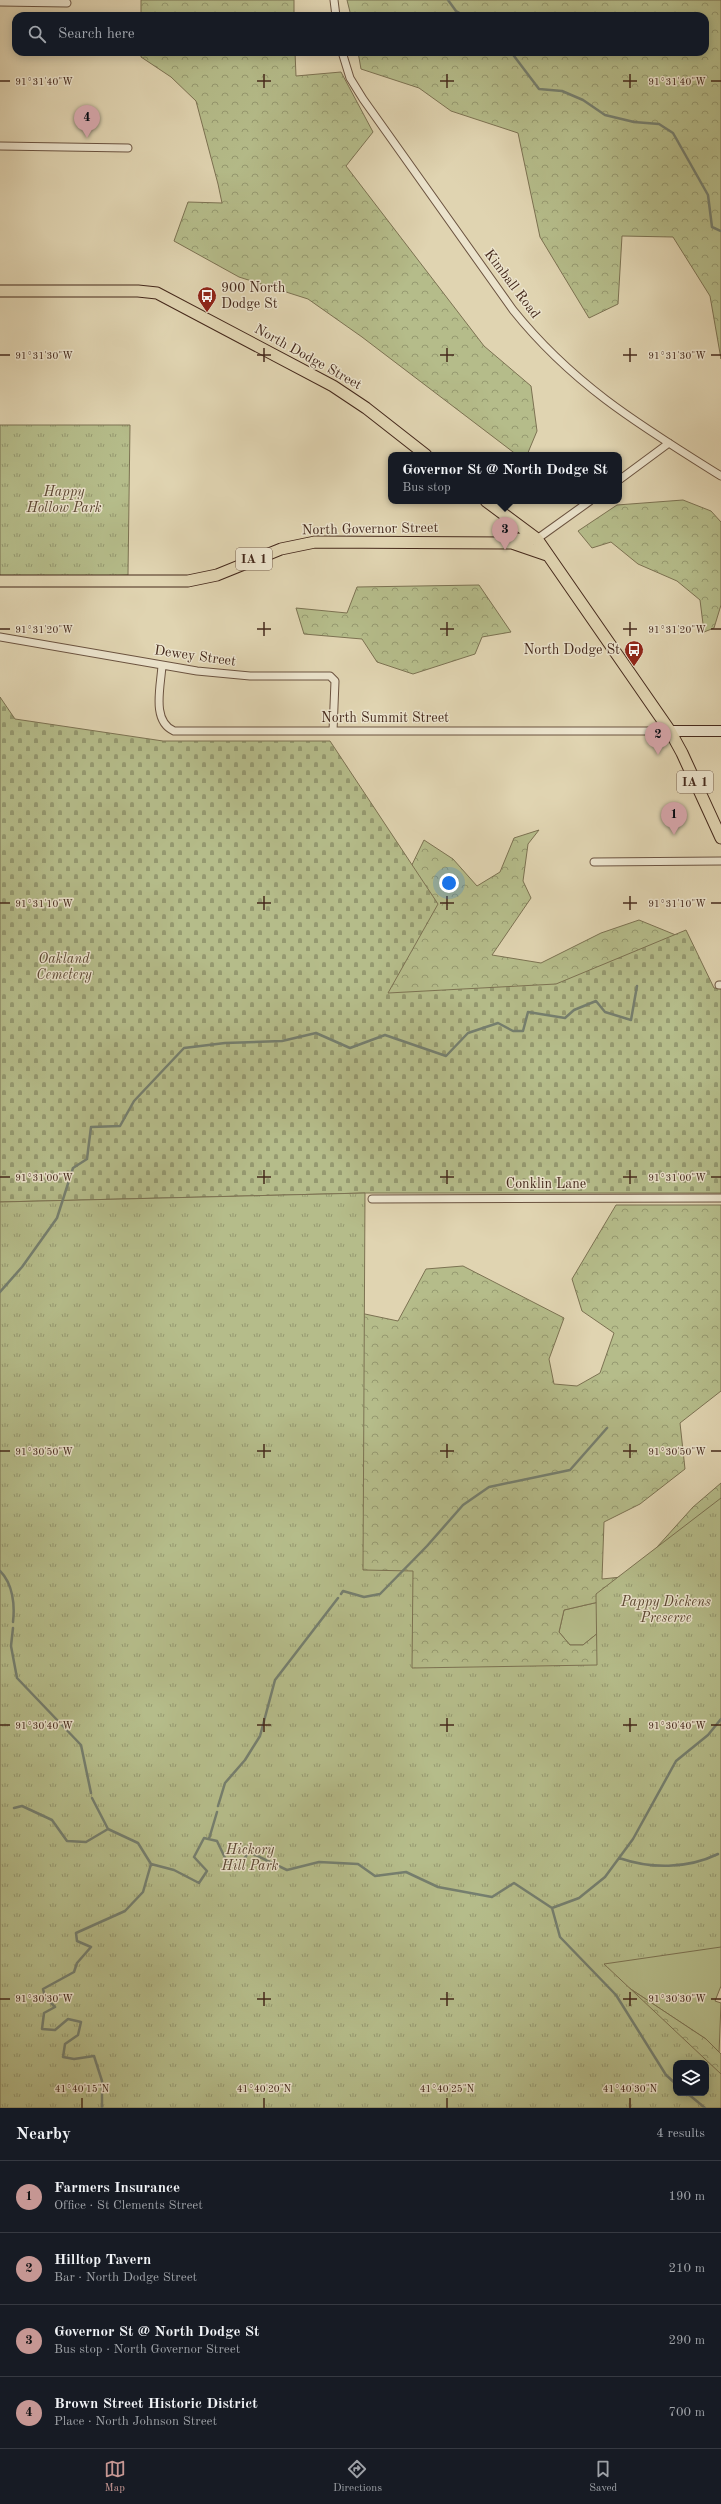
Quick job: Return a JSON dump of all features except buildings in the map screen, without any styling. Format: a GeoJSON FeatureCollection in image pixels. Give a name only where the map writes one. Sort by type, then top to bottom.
{"type":"FeatureCollection","features":[{"type":"Feature","properties":{"kind":"main road","name":"North Dodge Street"},"geometry":{"type":"LineString","coordinates":[[0,291],[138,290],[157,294],[333,386],[366,408],[422,452]]}},
{"type":"Feature","properties":{"kind":"main road","name":"IA 1"},"geometry":{"type":"LineString","coordinates":[[490,504],[537,539],[670,731],[682,752],[721,838]]}},
{"type":"Feature","properties":{"kind":"main road"},"geometry":{"type":"LineString","coordinates":[[510,519],[514,531],[510,543],[547,555]]}},
{"type":"Feature","properties":{"kind":"main road","name":"North Governor Street"},"geometry":{"type":"LineString","coordinates":[[0,581],[188,581],[217,575],[281,548],[314,542],[510,543],[519,539],[537,539]]}},
{"type":"Feature","properties":{"kind":"street"},"geometry":{"type":"LineString","coordinates":[[334,0],[336,12]]}},
{"type":"Feature","properties":{"kind":"street"},"geometry":{"type":"LineString","coordinates":[[0,2],[67,3]]}},
{"type":"Feature","properties":{"kind":"street","name":"Kimball Road"},"geometry":{"type":"LineString","coordinates":[[343,56],[350,78],[362,99],[523,323],[565,366],[598,395],[721,476]]}},
{"type":"Feature","properties":{"kind":"street"},"geometry":{"type":"LineString","coordinates":[[0,146],[128,148]]}},
{"type":"Feature","properties":{"kind":"street"},"geometry":{"type":"LineString","coordinates":[[622,478],[669,443]]}},
{"type":"Feature","properties":{"kind":"street"},"geometry":{"type":"LineString","coordinates":[[537,539],[586,504]]}},
{"type":"Feature","properties":{"kind":"street","name":"Dewey Street"},"geometry":{"type":"LineString","coordinates":[[0,637],[162,665],[236,675],[330,676],[335,681],[333,731]]}},
{"type":"Feature","properties":{"kind":"street","name":"North Summit Street"},"geometry":{"type":"LineString","coordinates":[[162,665],[160,715],[166,726],[174,731],[670,731]]}},
{"type":"Feature","properties":{"kind":"street"},"geometry":{"type":"LineString","coordinates":[[670,731],[721,731]]}},
{"type":"Feature","properties":{"kind":"street"},"geometry":{"type":"LineString","coordinates":[[594,862],[721,861]]}},
{"type":"Feature","properties":{"kind":"street","name":"Conklin Lane"},"geometry":{"type":"LineString","coordinates":[[372,1199],[721,1198]]}},
{"type":"Feature","properties":{"kind":"green space"},"geometry":{"type":"Polygon","coordinates":[[[141,0],[294,0],[294,12],[141,12],[141,0]]]}},
{"type":"Feature","properties":{"kind":"green space"},"geometry":{"type":"Polygon","coordinates":[[[347,0],[721,0],[721,359],[710,296],[673,237],[622,236],[618,304],[589,318],[540,237],[518,133],[451,111],[419,88],[361,69],[359,56],[709,56],[709,12],[350,12],[347,0]]]}},
{"type":"Feature","properties":{"kind":"green space"},"geometry":{"type":"Polygon","coordinates":[[[295,56],[296,76],[341,72],[373,132],[346,166],[484,346],[531,386],[537,431],[528,452],[513,452],[362,337],[308,299],[239,277],[174,241],[188,202],[222,203],[196,101],[171,77],[141,57],[295,56]]]}},
{"type":"Feature","properties":{"kind":"green space","name":"Happy Hollow Park"},"geometry":{"type":"Polygon","coordinates":[[[0,425],[130,425],[128,575],[0,580],[0,425]]]}},
{"type":"Feature","properties":{"kind":"green space"},"geometry":{"type":"Polygon","coordinates":[[[683,500],[711,511],[721,522],[721,605],[714,628],[704,632],[700,600],[677,581],[638,564],[611,542],[592,548],[578,531],[617,505],[683,500]]]}},
{"type":"Feature","properties":{"kind":"green space"},"geometry":{"type":"Polygon","coordinates":[[[479,585],[511,632],[482,637],[475,654],[413,674],[377,662],[362,639],[304,634],[296,608],[347,613],[357,587],[479,585]]]}},
{"type":"Feature","properties":{"kind":"green space","name":"Oakland Cemetery"},"geometry":{"type":"Polygon","coordinates":[[[0,697],[15,719],[163,741],[330,741],[438,904],[388,993],[556,984],[686,930],[714,988],[721,988],[721,1193],[365,1193],[0,1202],[0,697]]]}},
{"type":"Feature","properties":{"kind":"green space","name":"Hickory Hill Park"},"geometry":{"type":"Polygon","coordinates":[[[539,830],[528,844],[523,881],[531,898],[492,955],[541,963],[601,933],[639,920],[688,940],[299,1186],[346,1310],[398,1321],[426,1269],[463,1266],[564,1318],[549,1359],[554,1384],[577,1386],[600,1373],[614,1333],[582,1311],[572,1279],[616,1205],[721,1205],[721,1391],[680,1423],[685,1469],[640,1504],[604,1522],[602,1579],[631,1576],[693,1507],[721,1483],[721,1796],[583,1947],[620,1982],[706,2039],[721,2054],[721,2108],[676,2096],[709,2096],[709,2060],[673,2060],[673,2095],[0,1914],[0,1175],[407,875],[424,840],[453,859],[477,886],[500,872],[514,838],[539,830]],[[603,1601],[564,1610],[559,1632],[570,1645],[583,1645],[604,1628],[603,1601]]]}},
{"type":"Feature","properties":{"kind":"green space","name":"Hickory Hill Park"},"geometry":{"type":"Polygon","coordinates":[[[365,1193],[363,1570],[413,1571],[412,1668],[597,1665],[596,1594],[721,1498],[721,1947],[604,1964],[706,2060],[673,2060],[673,2096],[709,2096],[709,2063],[721,2074],[721,2108],[0,2108],[0,1202],[365,1193]]]}},
{"type":"Feature","properties":{"kind":"green space"},"geometry":{"type":"Polygon","coordinates":[[[603,1601],[604,1628],[583,1645],[570,1645],[559,1632],[564,1610],[603,1601]]]}},
{"type":"Feature","properties":{"kind":"green space"},"geometry":{"type":"Polygon","coordinates":[[[721,1897],[721,1986],[715,2001],[721,2003],[719,2054],[706,2039],[620,1982],[589,1955],[721,1897]]]}},
{"type":"Feature","properties":{"kind":"waterway"},"geometry":{"type":"LineString","coordinates":[[448,0],[458,12]]}},
{"type":"Feature","properties":{"kind":"waterway"},"geometry":{"type":"LineString","coordinates":[[514,56],[539,89],[562,91],[583,100],[605,115],[634,122],[659,124],[673,133],[708,195],[712,227],[721,231]]}},
{"type":"Feature","properties":{"kind":"waterway"},"geometry":{"type":"LineString","coordinates":[[0,1292],[22,1267],[57,1218],[73,1168],[87,1159],[91,1127],[120,1126],[134,1101],[184,1048],[225,1043],[282,1041],[316,1033],[350,1048],[385,1035],[446,1056],[468,1033],[498,1023],[513,1031],[523,1031],[528,1012],[565,1018],[574,1010],[596,1001],[605,1012],[631,1020],[637,986]]}},
{"type":"Feature","properties":{"kind":"waterway"},"geometry":{"type":"LineString","coordinates":[[341,1594],[343,1591],[364,1597],[380,1594],[427,1546],[463,1505],[489,1487],[570,1470],[607,1428]]}},
{"type":"Feature","properties":{"kind":"waterway"},"geometry":{"type":"LineString","coordinates":[[0,1571],[8,1582],[12,1595],[14,1609],[13,1622]]}},
{"type":"Feature","properties":{"kind":"waterway"},"geometry":{"type":"LineString","coordinates":[[218,1806],[225,1783],[245,1760],[260,1736],[275,1680],[338,1598]]}},
{"type":"Feature","properties":{"kind":"waterway"},"geometry":{"type":"LineString","coordinates":[[13,1628],[11,1646],[17,1678],[81,1745],[91,1793]]}},
{"type":"Feature","properties":{"kind":"waterway"},"geometry":{"type":"LineString","coordinates":[[552,1908],[579,1898],[605,1877],[633,1839],[676,1761],[708,1735],[721,1719]]}},
{"type":"Feature","properties":{"kind":"waterway"},"geometry":{"type":"LineString","coordinates":[[92,1798],[108,1829]]}},
{"type":"Feature","properties":{"kind":"waterway"},"geometry":{"type":"LineString","coordinates":[[14,1808],[22,1806],[52,1820],[67,1841],[86,1842],[108,1829],[138,1843],[151,1864],[143,1892],[125,1911],[76,1933],[77,1941],[91,1947],[77,1963],[74,1972],[43,1989],[45,1997],[55,2007],[44,2013],[42,2029],[55,2030],[68,2019],[81,2022],[78,2035],[65,2044],[63,2057],[74,2059],[94,2056],[102,2081],[102,2108]]}},
{"type":"Feature","properties":{"kind":"waterway"},"geometry":{"type":"LineString","coordinates":[[209,1839],[217,1812]]}},
{"type":"Feature","properties":{"kind":"waterway"},"geometry":{"type":"LineString","coordinates":[[151,1864],[174,1870],[199,1883],[207,1871],[194,1857],[204,1838],[217,1841],[227,1862],[239,1866],[249,1852],[287,1870],[319,1862],[358,1864],[375,1876],[406,1872],[438,1887],[492,1897],[514,1883],[552,1908],[560,1937],[616,1995],[666,2075],[673,2081]]}},
{"type":"Feature","properties":{"kind":"waterway"},"geometry":{"type":"LineString","coordinates":[[619,1858],[631,1862],[656,1866],[669,1866],[694,1862],[718,1854]]}},
{"type":"Feature","properties":{"kind":"waterway"},"geometry":{"type":"LineString","coordinates":[[691,2096],[705,2108]]}},
{"type":"Feature","properties":{"kind":"place","name":"Brown Street Historic District"},"geometry":{"type":"Point","coordinates":[87,138]}},
{"type":"Feature","properties":{"kind":"place","name":"900 North Dodge St"},"geometry":{"type":"Point","coordinates":[207,313]}},
{"type":"Feature","properties":{"kind":"place","name":"Governor St @ North Dodge St"},"geometry":{"type":"Point","coordinates":[505,550]}},
{"type":"Feature","properties":{"kind":"place","name":"North Dodge St"},"geometry":{"type":"Point","coordinates":[634,667]}},
{"type":"Feature","properties":{"kind":"place","name":"Hilltop Tavern"},"geometry":{"type":"Point","coordinates":[658,755]}},
{"type":"Feature","properties":{"kind":"place","name":"Farmers Insurance"},"geometry":{"type":"Point","coordinates":[674,835]}},
{"type":"Feature","properties":{"kind":"park label","name":"Pappy Dickens Preserve"},"geometry":{"type":"Point","coordinates":[666,1610]}}]}
